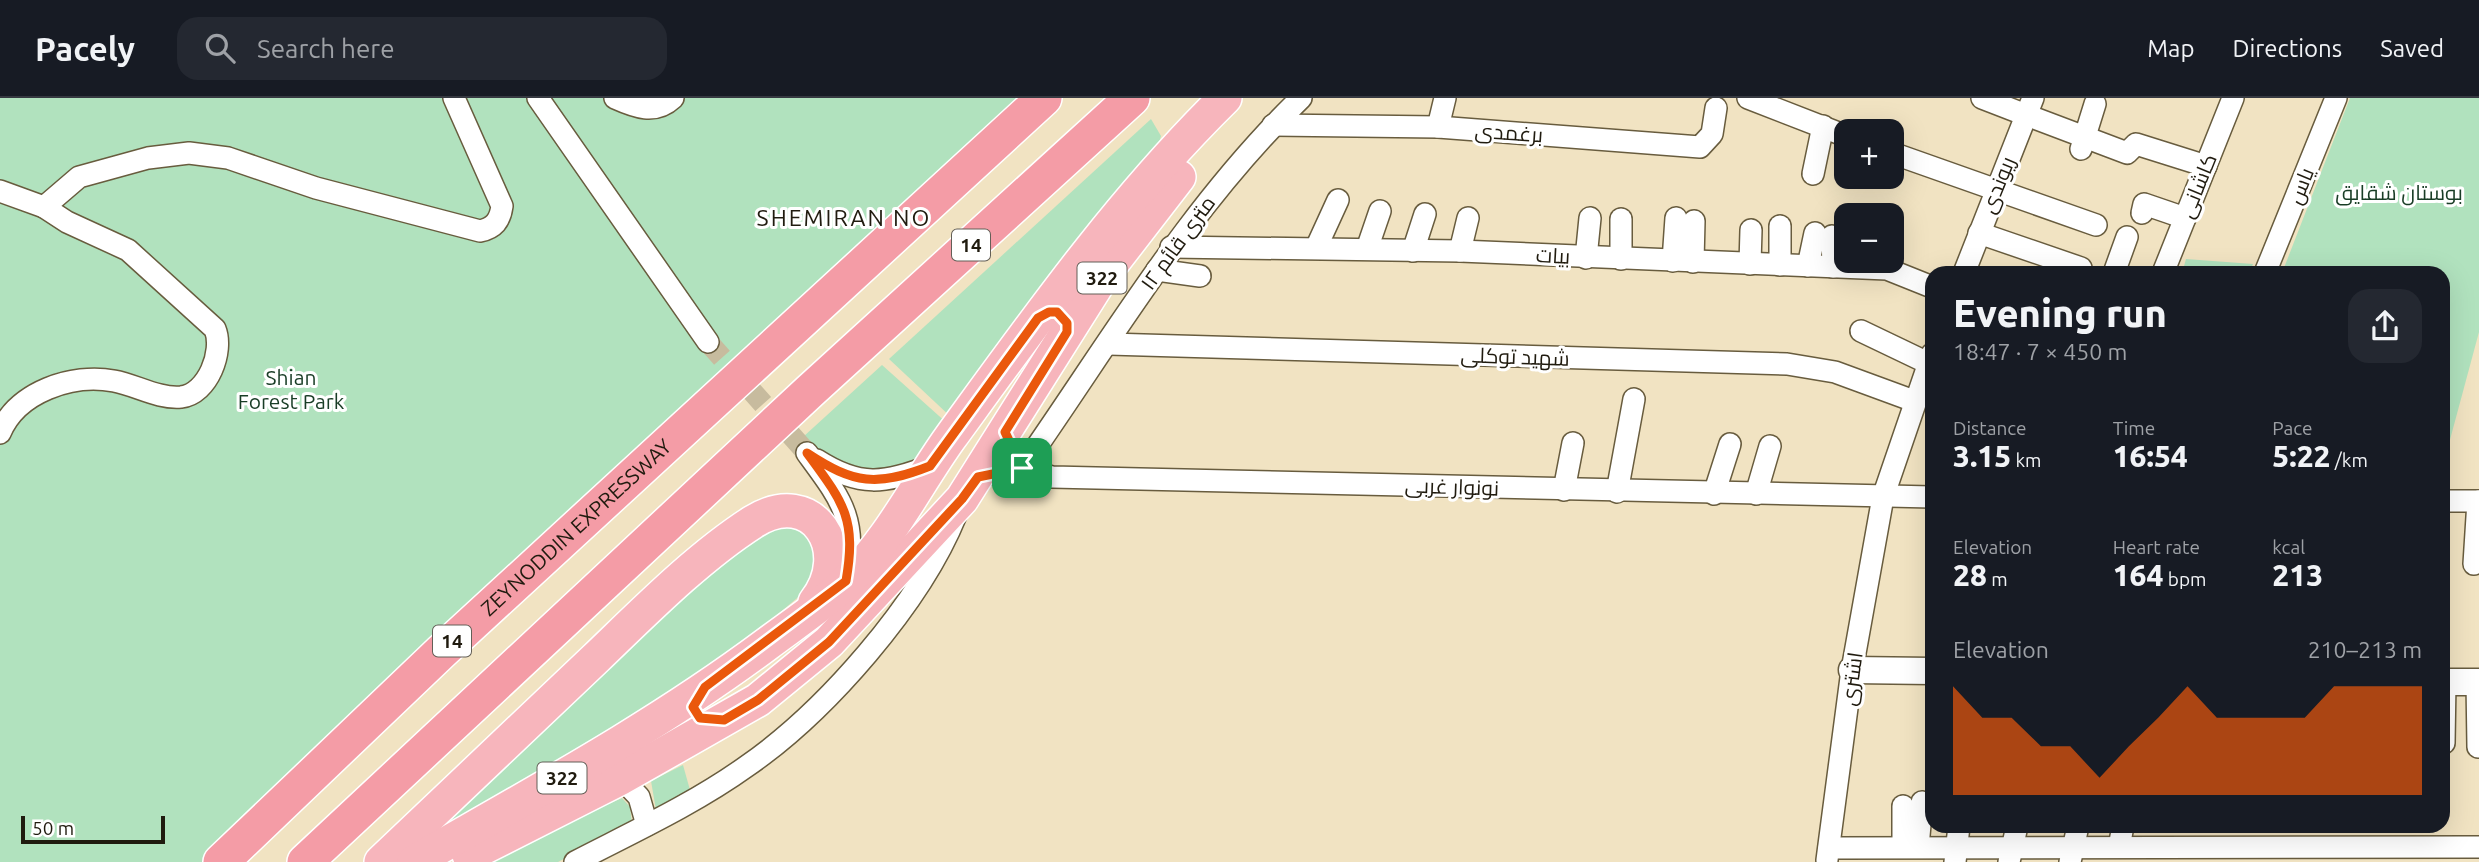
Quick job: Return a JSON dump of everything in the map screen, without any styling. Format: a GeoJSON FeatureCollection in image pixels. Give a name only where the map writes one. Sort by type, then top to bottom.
{"type":"FeatureCollection","features":[{"type":"Feature","properties":{"kind":"highway","name":"ZEYNODDIN EXPRESSWAY"},"geometry":{"type":"LineString","coordinates":[[221,862],[441,652],[1044,98]]}},
{"type":"Feature","properties":{"kind":"highway","name":"14"},"geometry":{"type":"LineString","coordinates":[[305,862],[810,391],[1132,98]]}},
{"type":"Feature","properties":{"kind":"main road","name":"322"},"geometry":{"type":"LineString","coordinates":[[414,862],[601,756],[705,687],[846,581],[880,543],[930,466],[1038,318],[1131,198],[1225,98]]}},
{"type":"Feature","properties":{"kind":"main road","name":"322"},"geometry":{"type":"LineString","coordinates":[[454,862],[621,778],[724,720],[758,700],[829,642],[970,488],[1067,332],[1143,221],[1203,148],[1251,98]]}},
{"type":"Feature","properties":{"kind":"main road"},"geometry":{"type":"LineString","coordinates":[[1038,318],[1049,312],[1057,312],[1067,323],[1067,332]]}},
{"type":"Feature","properties":{"kind":"main road"},"geometry":{"type":"LineString","coordinates":[[381,862],[657,601],[753,522],[781,509],[808,514],[825,531],[832,558],[832,573],[824,590],[805,614]]}},
{"type":"Feature","properties":{"kind":"main road"},"geometry":{"type":"LineString","coordinates":[[705,687],[693,707],[700,718],[724,720]]}},
{"type":"Feature","properties":{"kind":"street"},"geometry":{"type":"LineString","coordinates":[[44,207],[79,177],[148,158],[189,153],[228,158],[316,188],[480,231],[489,229],[496,224],[502,206],[454,98]]}},
{"type":"Feature","properties":{"kind":"street"},"geometry":{"type":"LineString","coordinates":[[538,98],[708,342]]}},
{"type":"Feature","properties":{"kind":"street"},"geometry":{"type":"LineString","coordinates":[[615,98],[639,109],[665,106],[673,98]]}},
{"type":"Feature","properties":{"kind":"street","name":"۱۲ متری قائم"},"geometry":{"type":"LineString","coordinates":[[1022,468],[1109,344],[1171,247],[1273,125],[1301,98]]}},
{"type":"Feature","properties":{"kind":"street"},"geometry":{"type":"LineString","coordinates":[[1438,128],[1445,98]]}},
{"type":"Feature","properties":{"kind":"street"},"geometry":{"type":"LineString","coordinates":[[1748,98],[1834,131]]}},
{"type":"Feature","properties":{"kind":"street"},"geometry":{"type":"LineString","coordinates":[[1982,98],[2032,111],[2082,145],[2127,153],[2136,145],[2206,166]]}},
{"type":"Feature","properties":{"kind":"street","name":"کاشانی"},"geometry":{"type":"LineString","coordinates":[[2166,266],[2233,98]]}},
{"type":"Feature","properties":{"kind":"street","name":"یاس"},"geometry":{"type":"LineString","coordinates":[[2268,266],[2336,98]]}},
{"type":"Feature","properties":{"kind":"street"},"geometry":{"type":"LineString","coordinates":[[2082,145],[2095,104]]}},
{"type":"Feature","properties":{"kind":"street","name":"برغمدی"},"geometry":{"type":"LineString","coordinates":[[1273,125],[1438,128],[1700,147],[1712,134],[1716,108]]}},
{"type":"Feature","properties":{"kind":"street","name":"ریوندی"},"geometry":{"type":"LineString","coordinates":[[1967,266],[2032,111]]}},
{"type":"Feature","properties":{"kind":"street"},"geometry":{"type":"LineString","coordinates":[[1813,174],[1823,126]]}},
{"type":"Feature","properties":{"kind":"street"},"geometry":{"type":"LineString","coordinates":[[1904,157],[2096,225]]}},
{"type":"Feature","properties":{"kind":"street"},"geometry":{"type":"LineString","coordinates":[[0,191],[44,207],[67,222],[128,250],[215,329],[220,341],[218,358],[197,389],[183,397],[161,396],[114,381],[89,379],[64,383],[13,410],[0,433]]}},
{"type":"Feature","properties":{"kind":"street"},"geometry":{"type":"LineString","coordinates":[[1316,247],[1338,200]]}},
{"type":"Feature","properties":{"kind":"street"},"geometry":{"type":"LineString","coordinates":[[2142,212],[2144,204],[2185,218]]}},
{"type":"Feature","properties":{"kind":"street"},"geometry":{"type":"LineString","coordinates":[[1367,249],[1380,211]]}},
{"type":"Feature","properties":{"kind":"street"},"geometry":{"type":"LineString","coordinates":[[1413,251],[1425,214]]}},
{"type":"Feature","properties":{"kind":"street"},"geometry":{"type":"LineString","coordinates":[[1460,251],[1468,218]]}},
{"type":"Feature","properties":{"kind":"street"},"geometry":{"type":"LineString","coordinates":[[1586,258],[1590,218]]}},
{"type":"Feature","properties":{"kind":"street"},"geometry":{"type":"LineString","coordinates":[[1621,219],[1621,259]]}},
{"type":"Feature","properties":{"kind":"street"},"geometry":{"type":"LineString","coordinates":[[1683,262],[1685,219]]}},
{"type":"Feature","properties":{"kind":"street"},"geometry":{"type":"LineString","coordinates":[[1780,226],[1780,265]]}},
{"type":"Feature","properties":{"kind":"street"},"geometry":{"type":"LineString","coordinates":[[1750,264],[1751,230]]}},
{"type":"Feature","properties":{"kind":"street"},"geometry":{"type":"LineString","coordinates":[[1979,233],[2075,266]]}},
{"type":"Feature","properties":{"kind":"street"},"geometry":{"type":"LineString","coordinates":[[1808,266],[1823,234],[1833,267]]}},
{"type":"Feature","properties":{"kind":"street"},"geometry":{"type":"LineString","coordinates":[[2117,266],[2127,237]]}},
{"type":"Feature","properties":{"kind":"street","name":"بیات"},"geometry":{"type":"LineString","coordinates":[[1171,247],[1460,251],[1833,267],[1887,270],[1925,284]]}},
{"type":"Feature","properties":{"kind":"street"},"geometry":{"type":"LineString","coordinates":[[1157,270],[1200,276]]}},
{"type":"Feature","properties":{"kind":"street"},"geometry":{"type":"LineString","coordinates":[[1861,331],[1925,358]]}},
{"type":"Feature","properties":{"kind":"street","name":"شهید توکلی"},"geometry":{"type":"LineString","coordinates":[[1109,344],[1787,364],[1835,372],[1914,401]]}},
{"type":"Feature","properties":{"kind":"street"},"geometry":{"type":"LineString","coordinates":[[1883,497],[1925,375]]}},
{"type":"Feature","properties":{"kind":"street"},"geometry":{"type":"LineString","coordinates":[[1618,492],[1634,399]]}},
{"type":"Feature","properties":{"kind":"street"},"geometry":{"type":"LineString","coordinates":[[575,862],[647,825],[747,766],[828,695],[908,602],[945,541],[970,488],[1022,468],[1005,432]]}},
{"type":"Feature","properties":{"kind":"street"},"geometry":{"type":"LineString","coordinates":[[1564,491],[1573,443]]}},
{"type":"Feature","properties":{"kind":"street"},"geometry":{"type":"LineString","coordinates":[[1714,494],[1730,444]]}},
{"type":"Feature","properties":{"kind":"street"},"geometry":{"type":"LineString","coordinates":[[1756,494],[1770,446]]}},
{"type":"Feature","properties":{"kind":"street"},"geometry":{"type":"LineString","coordinates":[[846,581],[851,534],[845,509],[807,453],[848,477],[864,480],[905,476],[930,466]]}},
{"type":"Feature","properties":{"kind":"street","name":"نونوار غربی"},"geometry":{"type":"LineString","coordinates":[[1022,468],[1052,477],[1564,491],[1925,497]]}},
{"type":"Feature","properties":{"kind":"street","name":"اشتری"},"geometry":{"type":"LineString","coordinates":[[1828,855],[1852,670],[1883,497]]}},
{"type":"Feature","properties":{"kind":"street"},"geometry":{"type":"LineString","coordinates":[[2450,501],[2479,501],[2474,564]]}},
{"type":"Feature","properties":{"kind":"street"},"geometry":{"type":"LineString","coordinates":[[1852,670],[1925,671]]}},
{"type":"Feature","properties":{"kind":"street"},"geometry":{"type":"LineString","coordinates":[[2450,682],[2478,682],[2478,747]]}},
{"type":"Feature","properties":{"kind":"street"},"geometry":{"type":"LineString","coordinates":[[621,778],[639,797],[647,825]]}},
{"type":"Feature","properties":{"kind":"street"},"geometry":{"type":"LineString","coordinates":[[1902,851],[1913,804]]}},
{"type":"Feature","properties":{"kind":"street"},"geometry":{"type":"LineString","coordinates":[[1828,855],[1957,845],[1985,836],[2012,845],[2074,845],[2121,836],[2176,845],[2307,845],[2341,854],[2423,836],[2449,854],[2479,846]]}},
{"type":"Feature","properties":{"kind":"green space","name":"Shian Forest Park"},"geometry":{"type":"Polygon","coordinates":[[[0,98],[1054,98],[228,862],[0,862],[0,98]]]}},
{"type":"Feature","properties":{"kind":"green space","name":"بوستان شقایق"},"geometry":{"type":"Polygon","coordinates":[[[2350,98],[2479,98],[2479,332],[2450,440],[2450,266],[2285,266],[2350,98]]]}},
{"type":"Feature","properties":{"kind":"green space"},"geometry":{"type":"Polygon","coordinates":[[[1151,119],[1161,136],[1155,158],[952,418],[889,359],[1151,119]]]}},
{"type":"Feature","properties":{"kind":"green space"},"geometry":{"type":"Polygon","coordinates":[[[2186,259],[2253,264],[2252,266],[2184,266],[2186,259]]]}},
{"type":"Feature","properties":{"kind":"green space"},"geometry":{"type":"Polygon","coordinates":[[[882,365],[948,424],[928,450],[916,462],[902,469],[875,471],[862,470],[835,461],[812,446],[803,437],[882,365]]]}},
{"type":"Feature","properties":{"kind":"green space"},"geometry":{"type":"Polygon","coordinates":[[[809,527],[822,577],[725,659],[397,860],[759,529],[809,527]]]}},
{"type":"Feature","properties":{"kind":"green space"},"geometry":{"type":"Polygon","coordinates":[[[683,765],[690,790],[656,810],[651,781],[683,765]]]}},
{"type":"Feature","properties":{"kind":"green space"},"geometry":{"type":"Polygon","coordinates":[[[622,798],[630,807],[632,824],[558,862],[476,862],[622,798]]]}},
{"type":"Feature","properties":{"kind":"tunnel"},"geometry":{"type":"LineString","coordinates":[[708,342],[807,453]]}},
{"type":"Feature","properties":{"kind":"district","name":"SHEMIRAN NO"},"geometry":{"type":"Point","coordinates":[844,218]}},
{"type":"Feature","properties":{"kind":"route"},"geometry":{"type":"LineString","coordinates":[[1049,312],[1057,312],[1067,323],[1067,332],[1005,432],[1022,468],[978,477],[962,499],[829,642],[758,700],[724,720],[700,718],[693,707],[705,687],[744,661],[846,581],[851,554],[851,534],[845,509],[807,453],[833,470],[864,480],[879,481],[905,476],[930,466],[1038,318],[1049,312]]}}]}
